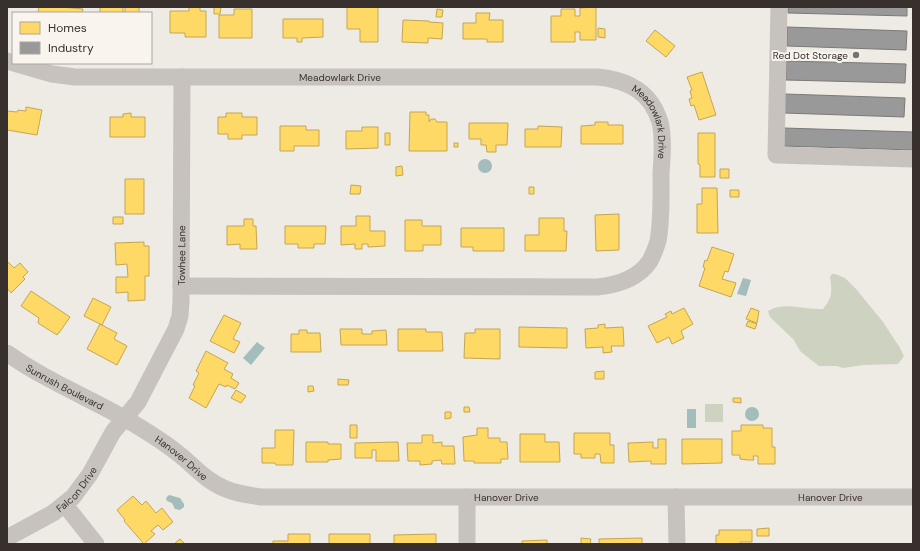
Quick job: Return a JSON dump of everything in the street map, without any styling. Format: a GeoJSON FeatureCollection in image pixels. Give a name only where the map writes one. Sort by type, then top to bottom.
{"type":"FeatureCollection","features":[{"type":"Feature","properties":{"kind":"street"},"geometry":{"type":"LineString","coordinates":[[779,7],[776,155],[913,159]]}},
{"type":"Feature","properties":{"kind":"street","name":"Meadowlark Drive"},"geometry":{"type":"LineString","coordinates":[[17,64],[52,74],[75,77],[608,78],[628,84],[645,96],[651,104],[660,123],[662,153],[658,242],[655,252],[644,269],[627,281],[608,286],[181,286]]}},
{"type":"Feature","properties":{"kind":"street","name":"Towhee Lane"},"geometry":{"type":"LineString","coordinates":[[124,418],[138,402],[176,329],[180,316],[182,77]]}},
{"type":"Feature","properties":{"kind":"street","name":"Sunrush Boulevard"},"geometry":{"type":"LineString","coordinates":[[7,353],[36,372],[124,418]]}},
{"type":"Feature","properties":{"kind":"street","name":"Hanover Drive"},"geometry":{"type":"LineString","coordinates":[[124,418],[168,445],[211,482],[226,489],[261,497],[913,497]]}},
{"type":"Feature","properties":{"kind":"street","name":"Falcon Drive"},"geometry":{"type":"LineString","coordinates":[[7,538],[53,513],[65,505],[73,497],[82,486],[113,432],[124,418]]}},
{"type":"Feature","properties":{"kind":"street"},"geometry":{"type":"LineString","coordinates":[[467,497],[467,544]]}},
{"type":"Feature","properties":{"kind":"street"},"geometry":{"type":"LineString","coordinates":[[676,497],[676,544]]}},
{"type":"Feature","properties":{"kind":"street"},"geometry":{"type":"LineString","coordinates":[[65,505],[96,544]]}},
{"type":"Feature","properties":{"kind":"green space"},"geometry":{"type":"Polygon","coordinates":[[[832,274],[845,278],[883,322],[904,356],[898,364],[864,365],[843,368],[837,366],[819,366],[801,352],[793,339],[770,317],[768,311],[774,308],[788,306],[823,309],[830,297],[830,277],[832,274]]]}},
{"type":"Feature","properties":{"kind":"green space"},"geometry":{"type":"Polygon","coordinates":[[[705,404],[723,404],[723,422],[705,422],[705,404]]]}},
{"type":"Feature","properties":{"kind":"water"},"geometry":{"type":"Polygon","coordinates":[[[482,159],[488,159],[492,163],[492,169],[488,173],[482,173],[478,169],[478,163],[482,159]]]}},
{"type":"Feature","properties":{"kind":"water"},"geometry":{"type":"Polygon","coordinates":[[[743,278],[751,280],[746,296],[737,294],[743,278]]]}},
{"type":"Feature","properties":{"kind":"water"},"geometry":{"type":"Polygon","coordinates":[[[257,342],[265,348],[251,365],[243,358],[257,342]]]}},
{"type":"Feature","properties":{"kind":"water"},"geometry":{"type":"Polygon","coordinates":[[[749,407],[755,407],[759,411],[759,417],[755,421],[749,421],[745,417],[745,411],[749,407]]]}},
{"type":"Feature","properties":{"kind":"water"},"geometry":{"type":"Polygon","coordinates":[[[687,409],[696,409],[696,428],[687,428],[687,409]]]}},
{"type":"Feature","properties":{"kind":"water"},"geometry":{"type":"Polygon","coordinates":[[[169,495],[180,498],[184,504],[184,507],[180,510],[175,509],[172,503],[167,501],[166,498],[169,495]]]}},
{"type":"Feature","properties":{"kind":"building: Homes"},"geometry":{"type":"Polygon","coordinates":[[[39,7],[83,9],[82,12],[38,12],[39,7]]]}},
{"type":"Feature","properties":{"kind":"building: Homes"},"geometry":{"type":"Polygon","coordinates":[[[100,7],[123,7],[123,12],[100,12],[100,7]]]}},
{"type":"Feature","properties":{"kind":"building: Homes"},"geometry":{"type":"Polygon","coordinates":[[[125,7],[139,7],[139,12],[125,12],[125,7]]]}},
{"type":"Feature","properties":{"kind":"building: Homes"},"geometry":{"type":"Polygon","coordinates":[[[189,7],[200,7],[200,11],[206,11],[206,37],[185,37],[185,33],[170,33],[170,11],[189,11],[189,7]]]}},
{"type":"Feature","properties":{"kind":"building: Homes"},"geometry":{"type":"Polygon","coordinates":[[[214,7],[221,7],[220,14],[214,14],[214,7]]]}},
{"type":"Feature","properties":{"kind":"building: Homes"},"geometry":{"type":"Polygon","coordinates":[[[347,7],[378,7],[378,42],[360,42],[360,29],[347,29],[347,7]]]}},
{"type":"Feature","properties":{"kind":"building: Homes"},"geometry":{"type":"Polygon","coordinates":[[[596,7],[596,40],[580,40],[580,32],[575,32],[575,42],[551,42],[551,16],[561,16],[561,9],[575,9],[575,16],[580,16],[580,8],[596,7]]]}},
{"type":"Feature","properties":{"kind":"building: Homes"},"geometry":{"type":"Polygon","coordinates":[[[234,9],[252,9],[252,38],[219,38],[219,15],[234,15],[234,9]]]}},
{"type":"Feature","properties":{"kind":"building: Homes"},"geometry":{"type":"Polygon","coordinates":[[[437,9],[443,10],[442,17],[436,17],[437,9]]]}},
{"type":"Feature","properties":{"kind":"building: Homes"},"geometry":{"type":"Polygon","coordinates":[[[476,13],[490,13],[489,20],[503,20],[503,42],[487,42],[487,39],[463,39],[463,23],[476,23],[476,13]]]}},
{"type":"Feature","properties":{"kind":"building: Homes"},"geometry":{"type":"Polygon","coordinates":[[[283,19],[323,19],[323,37],[302,38],[302,42],[297,42],[297,38],[283,38],[283,19]]]}},
{"type":"Feature","properties":{"kind":"building: Homes"},"geometry":{"type":"Polygon","coordinates":[[[403,20],[443,23],[442,39],[428,38],[428,43],[402,42],[403,20]]]}},
{"type":"Feature","properties":{"kind":"building: Homes"},"geometry":{"type":"Polygon","coordinates":[[[598,28],[605,29],[605,38],[598,37],[598,28]]]}},
{"type":"Feature","properties":{"kind":"building: Homes"},"geometry":{"type":"Polygon","coordinates":[[[655,30],[675,46],[666,57],[646,41],[655,30]]]}},
{"type":"Feature","properties":{"kind":"building: Homes"},"geometry":{"type":"Polygon","coordinates":[[[702,72],[716,115],[699,120],[694,105],[691,106],[689,99],[692,98],[690,91],[692,90],[687,77],[702,72]]]}},
{"type":"Feature","properties":{"kind":"building: Homes"},"geometry":{"type":"Polygon","coordinates":[[[26,107],[42,110],[37,135],[7,130],[7,111],[26,111],[26,107]]]}},
{"type":"Feature","properties":{"kind":"building: Homes"},"geometry":{"type":"Polygon","coordinates":[[[410,112],[426,112],[426,115],[429,115],[429,122],[431,119],[435,119],[437,122],[447,122],[447,151],[409,151],[410,112]]]}},
{"type":"Feature","properties":{"kind":"building: Homes"},"geometry":{"type":"Polygon","coordinates":[[[131,113],[131,117],[145,117],[145,137],[110,137],[110,117],[123,117],[123,114],[131,113]]]}},
{"type":"Feature","properties":{"kind":"building: Homes"},"geometry":{"type":"Polygon","coordinates":[[[226,113],[242,113],[242,117],[257,117],[257,135],[242,135],[242,139],[228,139],[228,134],[218,134],[218,117],[226,117],[226,113]]]}},
{"type":"Feature","properties":{"kind":"building: Homes"},"geometry":{"type":"Polygon","coordinates":[[[595,122],[608,122],[608,125],[623,125],[623,144],[581,144],[581,126],[595,125],[595,122]]]}},
{"type":"Feature","properties":{"kind":"building: Homes"},"geometry":{"type":"Polygon","coordinates":[[[469,123],[508,123],[507,145],[496,145],[496,152],[487,152],[486,145],[481,145],[481,139],[469,139],[469,123]]]}},
{"type":"Feature","properties":{"kind":"building: Homes"},"geometry":{"type":"Polygon","coordinates":[[[280,126],[306,126],[306,130],[319,130],[319,146],[294,146],[294,151],[280,151],[280,126]]]}},
{"type":"Feature","properties":{"kind":"building: Homes"},"geometry":{"type":"Polygon","coordinates":[[[538,126],[562,127],[561,147],[525,147],[525,129],[538,129],[538,126]]]}},
{"type":"Feature","properties":{"kind":"building: Homes"},"geometry":{"type":"Polygon","coordinates":[[[362,127],[378,127],[378,148],[346,149],[346,131],[362,131],[362,127]]]}},
{"type":"Feature","properties":{"kind":"building: Homes"},"geometry":{"type":"Polygon","coordinates":[[[385,133],[390,133],[390,145],[385,145],[385,133]]]}},
{"type":"Feature","properties":{"kind":"building: Homes"},"geometry":{"type":"Polygon","coordinates":[[[698,133],[715,133],[715,177],[700,177],[700,165],[698,164],[698,133]]]}},
{"type":"Feature","properties":{"kind":"building: Homes"},"geometry":{"type":"Polygon","coordinates":[[[454,143],[458,143],[458,147],[454,147],[454,143]]]}},
{"type":"Feature","properties":{"kind":"building: Homes"},"geometry":{"type":"Polygon","coordinates":[[[402,166],[403,175],[396,176],[396,167],[402,166]]]}},
{"type":"Feature","properties":{"kind":"building: Homes"},"geometry":{"type":"Polygon","coordinates":[[[720,169],[729,169],[729,178],[720,178],[720,169]]]}},
{"type":"Feature","properties":{"kind":"building: Homes"},"geometry":{"type":"Polygon","coordinates":[[[125,179],[144,179],[144,214],[125,214],[125,179]]]}},
{"type":"Feature","properties":{"kind":"building: Homes"},"geometry":{"type":"Polygon","coordinates":[[[351,185],[361,186],[360,194],[350,194],[351,185]]]}},
{"type":"Feature","properties":{"kind":"building: Homes"},"geometry":{"type":"Polygon","coordinates":[[[529,187],[534,187],[534,194],[529,194],[529,187]]]}},
{"type":"Feature","properties":{"kind":"building: Homes"},"geometry":{"type":"Polygon","coordinates":[[[702,188],[717,188],[718,233],[697,233],[697,204],[702,204],[702,188]]]}},
{"type":"Feature","properties":{"kind":"building: Homes"},"geometry":{"type":"Polygon","coordinates":[[[730,190],[739,190],[739,197],[730,197],[730,190]]]}},
{"type":"Feature","properties":{"kind":"building: Homes"},"geometry":{"type":"Polygon","coordinates":[[[619,214],[619,250],[596,251],[595,215],[619,214]]]}},
{"type":"Feature","properties":{"kind":"building: Homes"},"geometry":{"type":"Polygon","coordinates":[[[356,216],[370,216],[370,231],[385,231],[385,246],[368,247],[368,244],[362,244],[362,249],[355,249],[355,244],[341,245],[341,226],[356,226],[356,216]]]}},
{"type":"Feature","properties":{"kind":"building: Homes"},"geometry":{"type":"Polygon","coordinates":[[[113,217],[123,217],[123,224],[113,224],[113,217]]]}},
{"type":"Feature","properties":{"kind":"building: Homes"},"geometry":{"type":"Polygon","coordinates":[[[539,218],[564,218],[564,231],[567,231],[566,251],[525,251],[525,235],[539,235],[539,218]]]}},
{"type":"Feature","properties":{"kind":"building: Homes"},"geometry":{"type":"Polygon","coordinates":[[[244,219],[253,219],[253,226],[256,226],[257,249],[240,249],[240,244],[227,245],[227,226],[244,226],[244,219]]]}},
{"type":"Feature","properties":{"kind":"building: Homes"},"geometry":{"type":"Polygon","coordinates":[[[405,220],[422,220],[422,226],[441,226],[441,245],[423,245],[423,251],[405,251],[405,220]]]}},
{"type":"Feature","properties":{"kind":"building: Homes"},"geometry":{"type":"Polygon","coordinates":[[[285,226],[326,226],[325,244],[314,244],[314,248],[298,248],[298,244],[285,244],[285,226]]]}},
{"type":"Feature","properties":{"kind":"building: Homes"},"geometry":{"type":"Polygon","coordinates":[[[461,228],[504,228],[504,251],[473,251],[473,247],[461,247],[461,228]]]}},
{"type":"Feature","properties":{"kind":"building: Homes"},"geometry":{"type":"Polygon","coordinates":[[[144,242],[144,246],[149,246],[149,276],[145,276],[145,300],[128,301],[128,292],[116,293],[116,277],[128,277],[127,264],[116,265],[115,243],[144,242]]]}},
{"type":"Feature","properties":{"kind":"building: Homes"},"geometry":{"type":"Polygon","coordinates":[[[712,247],[734,254],[728,272],[725,271],[722,279],[736,283],[731,297],[699,286],[705,268],[703,267],[705,260],[707,261],[712,247]]]}},
{"type":"Feature","properties":{"kind":"building: Homes"},"geometry":{"type":"Polygon","coordinates":[[[7,261],[14,268],[20,263],[28,272],[23,277],[25,279],[11,293],[7,288],[7,261]]]}},
{"type":"Feature","properties":{"kind":"building: Homes"},"geometry":{"type":"Polygon","coordinates":[[[31,291],[70,317],[57,335],[38,323],[39,318],[21,306],[31,291]]]}},
{"type":"Feature","properties":{"kind":"building: Homes"},"geometry":{"type":"Polygon","coordinates":[[[93,298],[111,307],[102,325],[84,316],[93,298]]]}},
{"type":"Feature","properties":{"kind":"building: Homes"},"geometry":{"type":"Polygon","coordinates":[[[684,308],[693,324],[681,331],[684,338],[672,344],[669,337],[657,343],[648,326],[667,317],[665,314],[671,311],[672,314],[684,308]]]}},
{"type":"Feature","properties":{"kind":"building: Homes"},"geometry":{"type":"Polygon","coordinates":[[[751,308],[759,311],[757,323],[746,319],[751,308]]]}},
{"type":"Feature","properties":{"kind":"building: Homes"},"geometry":{"type":"Polygon","coordinates":[[[224,315],[241,323],[233,339],[240,342],[234,353],[210,341],[224,315]]]}},
{"type":"Feature","properties":{"kind":"building: Homes"},"geometry":{"type":"Polygon","coordinates":[[[748,321],[757,324],[755,329],[746,326],[748,321]]]}},
{"type":"Feature","properties":{"kind":"building: Homes"},"geometry":{"type":"Polygon","coordinates":[[[100,324],[117,333],[114,339],[127,346],[117,365],[87,349],[100,324]]]}},
{"type":"Feature","properties":{"kind":"building: Homes"},"geometry":{"type":"Polygon","coordinates":[[[605,324],[605,328],[623,327],[624,346],[611,346],[612,352],[603,353],[603,347],[586,348],[585,329],[598,328],[598,325],[605,324]]]}},
{"type":"Feature","properties":{"kind":"building: Homes"},"geometry":{"type":"Polygon","coordinates":[[[519,327],[567,328],[567,348],[519,347],[519,327]]]}},
{"type":"Feature","properties":{"kind":"building: Homes"},"geometry":{"type":"Polygon","coordinates":[[[340,329],[362,329],[362,334],[372,334],[372,331],[386,330],[387,345],[341,345],[340,329]]]}},
{"type":"Feature","properties":{"kind":"building: Homes"},"geometry":{"type":"Polygon","coordinates":[[[398,329],[426,329],[426,332],[442,332],[443,351],[398,351],[398,329]]]}},
{"type":"Feature","properties":{"kind":"building: Homes"},"geometry":{"type":"Polygon","coordinates":[[[475,329],[500,329],[500,359],[464,358],[465,333],[475,333],[475,329]]]}},
{"type":"Feature","properties":{"kind":"building: Homes"},"geometry":{"type":"Polygon","coordinates":[[[299,330],[307,330],[307,333],[320,333],[321,352],[291,352],[291,334],[299,334],[299,330]]]}},
{"type":"Feature","properties":{"kind":"building: Homes"},"geometry":{"type":"Polygon","coordinates":[[[206,351],[228,363],[224,369],[233,374],[231,378],[239,383],[235,389],[227,385],[226,387],[219,384],[206,408],[189,398],[199,373],[196,371],[206,351]]]}},
{"type":"Feature","properties":{"kind":"building: Homes"},"geometry":{"type":"Polygon","coordinates":[[[604,371],[604,379],[595,379],[595,372],[604,371]]]}},
{"type":"Feature","properties":{"kind":"building: Homes"},"geometry":{"type":"Polygon","coordinates":[[[338,379],[349,380],[348,385],[338,385],[338,379]]]}},
{"type":"Feature","properties":{"kind":"building: Homes"},"geometry":{"type":"Polygon","coordinates":[[[308,386],[313,386],[314,391],[308,392],[308,386]]]}},
{"type":"Feature","properties":{"kind":"building: Homes"},"geometry":{"type":"Polygon","coordinates":[[[236,390],[246,396],[241,403],[231,398],[236,390]]]}},
{"type":"Feature","properties":{"kind":"building: Homes"},"geometry":{"type":"Polygon","coordinates":[[[733,398],[741,398],[741,403],[733,402],[733,398]]]}},
{"type":"Feature","properties":{"kind":"building: Homes"},"geometry":{"type":"Polygon","coordinates":[[[464,407],[469,407],[470,412],[464,412],[464,407]]]}},
{"type":"Feature","properties":{"kind":"building: Homes"},"geometry":{"type":"Polygon","coordinates":[[[445,412],[451,412],[451,418],[445,419],[445,412]]]}},
{"type":"Feature","properties":{"kind":"building: Homes"},"geometry":{"type":"Polygon","coordinates":[[[350,425],[357,425],[357,438],[350,438],[350,425]]]}},
{"type":"Feature","properties":{"kind":"building: Homes"},"geometry":{"type":"Polygon","coordinates":[[[741,425],[763,425],[763,428],[772,428],[772,447],[775,447],[775,464],[758,464],[758,456],[753,456],[754,460],[748,460],[740,459],[740,455],[732,455],[732,431],[741,431],[741,425]]]}},
{"type":"Feature","properties":{"kind":"building: Homes"},"geometry":{"type":"Polygon","coordinates":[[[477,428],[488,428],[488,438],[500,438],[500,442],[507,442],[508,459],[501,459],[501,463],[474,463],[474,461],[464,461],[463,437],[477,435],[477,428]]]}},
{"type":"Feature","properties":{"kind":"building: Homes"},"geometry":{"type":"Polygon","coordinates":[[[275,430],[294,430],[293,465],[262,463],[262,448],[275,448],[275,430]]]}},
{"type":"Feature","properties":{"kind":"building: Homes"},"geometry":{"type":"Polygon","coordinates":[[[574,433],[610,433],[610,445],[614,445],[614,463],[601,463],[600,454],[595,454],[595,458],[581,458],[581,454],[574,454],[574,433]]]}},
{"type":"Feature","properties":{"kind":"building: Homes"},"geometry":{"type":"Polygon","coordinates":[[[520,434],[545,434],[545,442],[559,442],[560,462],[520,462],[520,434]]]}},
{"type":"Feature","properties":{"kind":"building: Homes"},"geometry":{"type":"Polygon","coordinates":[[[422,435],[433,435],[433,443],[442,442],[442,446],[454,446],[455,464],[442,464],[441,460],[432,461],[432,464],[420,465],[420,461],[408,461],[407,443],[422,443],[422,435]]]}},
{"type":"Feature","properties":{"kind":"building: Homes"},"geometry":{"type":"Polygon","coordinates":[[[658,439],[666,439],[666,464],[651,464],[651,461],[629,462],[628,443],[653,442],[653,448],[658,448],[658,439]]]}},
{"type":"Feature","properties":{"kind":"building: Homes"},"geometry":{"type":"Polygon","coordinates":[[[682,439],[722,439],[722,463],[682,464],[682,439]]]}},
{"type":"Feature","properties":{"kind":"building: Homes"},"geometry":{"type":"Polygon","coordinates":[[[306,442],[328,442],[328,444],[341,444],[341,459],[328,460],[328,462],[306,462],[306,442]]]}},
{"type":"Feature","properties":{"kind":"building: Homes"},"geometry":{"type":"Polygon","coordinates":[[[398,442],[399,461],[376,461],[376,450],[372,450],[372,458],[355,458],[355,443],[398,442]]]}},
{"type":"Feature","properties":{"kind":"building: Homes"},"geometry":{"type":"Polygon","coordinates":[[[133,496],[142,505],[146,501],[156,513],[162,508],[173,522],[163,530],[158,525],[151,531],[155,534],[144,544],[124,521],[125,520],[117,510],[133,496]]]}},
{"type":"Feature","properties":{"kind":"building: Homes"},"geometry":{"type":"Polygon","coordinates":[[[769,528],[769,536],[757,536],[757,529],[769,528]]]}},
{"type":"Feature","properties":{"kind":"building: Homes"},"geometry":{"type":"Polygon","coordinates":[[[719,530],[752,530],[752,542],[740,542],[740,544],[716,544],[716,535],[719,535],[719,530]]]}},
{"type":"Feature","properties":{"kind":"building: Homes"},"geometry":{"type":"Polygon","coordinates":[[[288,534],[310,534],[310,544],[273,544],[273,541],[288,541],[288,534]]]}},
{"type":"Feature","properties":{"kind":"building: Homes"},"geometry":{"type":"Polygon","coordinates":[[[329,534],[370,534],[370,544],[329,544],[329,534]]]}},
{"type":"Feature","properties":{"kind":"building: Homes"},"geometry":{"type":"Polygon","coordinates":[[[436,534],[436,544],[394,544],[394,535],[436,534]]]}},
{"type":"Feature","properties":{"kind":"building: Homes"},"geometry":{"type":"Polygon","coordinates":[[[581,538],[591,539],[590,544],[581,544],[581,538]]]}},
{"type":"Feature","properties":{"kind":"building: Homes"},"geometry":{"type":"Polygon","coordinates":[[[642,538],[642,544],[599,544],[599,539],[642,538]]]}},
{"type":"Feature","properties":{"kind":"building: Homes"},"geometry":{"type":"Polygon","coordinates":[[[180,539],[185,544],[174,544],[180,539]]]}},
{"type":"Feature","properties":{"kind":"building: Homes"},"geometry":{"type":"Polygon","coordinates":[[[547,540],[547,544],[522,544],[522,541],[547,540]]]}},
{"type":"Feature","properties":{"kind":"building: Industry"},"geometry":{"type":"Polygon","coordinates":[[[788,7],[907,7],[907,16],[788,13],[788,7]]]}},
{"type":"Feature","properties":{"kind":"building: Industry"},"geometry":{"type":"Polygon","coordinates":[[[787,27],[907,31],[906,50],[787,46],[787,27]]]}},
{"type":"Feature","properties":{"kind":"building: Industry"},"geometry":{"type":"Polygon","coordinates":[[[786,61],[906,64],[905,83],[786,80],[786,61]]]}},
{"type":"Feature","properties":{"kind":"building: Industry"},"geometry":{"type":"Polygon","coordinates":[[[785,94],[905,98],[904,117],[784,113],[785,94]]]}},
{"type":"Feature","properties":{"kind":"building: Industry"},"geometry":{"type":"Polygon","coordinates":[[[784,128],[913,132],[913,150],[783,146],[784,128]]]}},
{"type":"Feature","properties":{"kind":"place","name":"Red Dot Storage"},"geometry":{"type":"Point","coordinates":[856,55]}}]}
